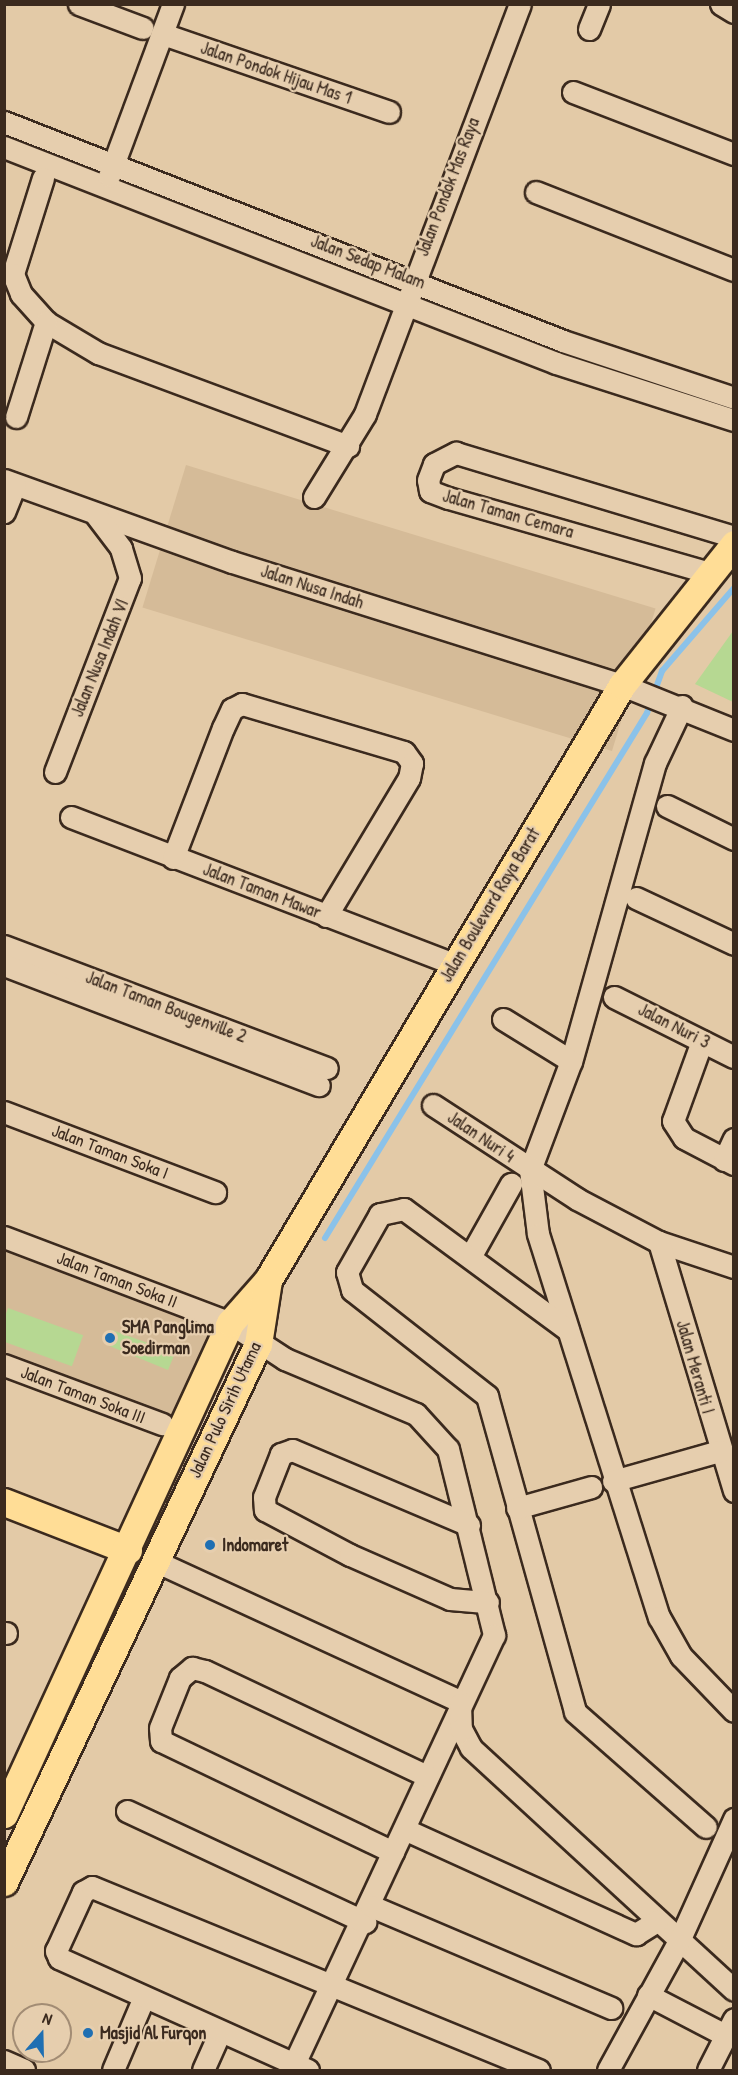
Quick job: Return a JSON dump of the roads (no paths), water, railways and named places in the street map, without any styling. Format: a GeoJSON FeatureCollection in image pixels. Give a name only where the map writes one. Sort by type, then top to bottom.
{"type":"FeatureCollection","features":[{"type":"Feature","properties":{"kind":"main road","name":"Jalan Boulevard Raya Barat"},"geometry":{"type":"LineString","coordinates":[[268,1280],[454,964],[630,688],[710,573],[734,544]]}},
{"type":"Feature","properties":{"kind":"main road","name":"Jalan Pulo Sirih Utama"},"geometry":{"type":"LineString","coordinates":[[4,1814],[128,1550],[230,1323],[268,1280]]}},
{"type":"Feature","properties":{"kind":"main road","name":"Jalan Pulo Sirih Utama"},"geometry":{"type":"LineString","coordinates":[[4,1882],[258,1344],[268,1280]]}},
{"type":"Feature","properties":{"kind":"main road"},"geometry":{"type":"LineString","coordinates":[[4,1502],[128,1550]]}},
{"type":"Feature","properties":{"kind":"main road"},"geometry":{"type":"LineString","coordinates":[[95,1621],[121,1633]]}},
{"type":"Feature","properties":{"kind":"street","name":"Jalan Pondok Hijau Mas 1"},"geometry":{"type":"LineString","coordinates":[[80,4],[389,112]]}},
{"type":"Feature","properties":{"kind":"street","name":"Jalan Pondok Mas Raya"},"geometry":{"type":"LineString","coordinates":[[314,497],[348,446],[519,4]]}},
{"type":"Feature","properties":{"kind":"street"},"geometry":{"type":"LineString","coordinates":[[589,29],[599,4]]}},
{"type":"Feature","properties":{"kind":"street"},"geometry":{"type":"LineString","coordinates":[[721,4],[734,12]]}},
{"type":"Feature","properties":{"kind":"street"},"geometry":{"type":"LineString","coordinates":[[106,185],[153,31],[166,6]]}},
{"type":"Feature","properties":{"kind":"street"},"geometry":{"type":"LineString","coordinates":[[573,92],[734,154]]}},
{"type":"Feature","properties":{"kind":"street","name":"Jalan Sedap Malam"},"geometry":{"type":"LineString","coordinates":[[4,122],[412,279],[563,341],[734,398]]}},
{"type":"Feature","properties":{"kind":"street","name":"Jalan Sedap Malam"},"geometry":{"type":"LineString","coordinates":[[4,147],[406,300],[556,363],[734,420]]}},
{"type":"Feature","properties":{"kind":"street"},"geometry":{"type":"LineString","coordinates":[[43,178],[13,274],[21,294],[46,322],[98,352],[348,446]]}},
{"type":"Feature","properties":{"kind":"street"},"geometry":{"type":"LineString","coordinates":[[536,192],[734,270]]}},
{"type":"Feature","properties":{"kind":"street"},"geometry":{"type":"LineString","coordinates":[[16,417],[46,322]]}},
{"type":"Feature","properties":{"kind":"street","name":"Jalan Taman Cemara"},"geometry":{"type":"LineString","coordinates":[[710,573],[430,491],[434,464],[456,453],[734,537]]}},
{"type":"Feature","properties":{"kind":"street"},"geometry":{"type":"LineString","coordinates":[[4,512],[10,482]]}},
{"type":"Feature","properties":{"kind":"street","name":"Jalan Nusa Indah"},"geometry":{"type":"LineString","coordinates":[[10,482],[96,515],[630,688],[673,703],[734,730]]}},
{"type":"Feature","properties":{"kind":"street","name":"Jalan Nusa Indah VI"},"geometry":{"type":"LineString","coordinates":[[55,772],[130,578],[121,548],[96,515]]}},
{"type":"Feature","properties":{"kind":"street"},"geometry":{"type":"LineString","coordinates":[[673,703],[571,1061],[530,1170],[536,1226],[613,1481],[663,1629],[681,1656],[734,1711]]}},
{"type":"Feature","properties":{"kind":"street"},"geometry":{"type":"LineString","coordinates":[[173,858],[223,728],[232,709],[242,704],[404,752],[412,763],[410,778],[326,916]]}},
{"type":"Feature","properties":{"kind":"street"},"geometry":{"type":"LineString","coordinates":[[668,806],[734,839]]}},
{"type":"Feature","properties":{"kind":"street","name":"Jalan Taman Mawar"},"geometry":{"type":"LineString","coordinates":[[71,818],[454,964]]}},
{"type":"Feature","properties":{"kind":"street"},"geometry":{"type":"LineString","coordinates":[[636,898],[734,945]]}},
{"type":"Feature","properties":{"kind":"street","name":"Jalan Taman Bougenville 2"},"geometry":{"type":"LineString","coordinates":[[4,946],[323,1077],[4,965]]}},
{"type":"Feature","properties":{"kind":"street","name":"Jalan Nuri 3"},"geometry":{"type":"LineString","coordinates":[[614,996],[734,1057]]}},
{"type":"Feature","properties":{"kind":"street"},"geometry":{"type":"LineString","coordinates":[[503,1020],[571,1061]]}},
{"type":"Feature","properties":{"kind":"street"},"geometry":{"type":"LineString","coordinates":[[702,1041],[673,1121],[684,1138],[729,1162],[734,1140]]}},
{"type":"Feature","properties":{"kind":"street","name":"Jalan Nuri 4"},"geometry":{"type":"LineString","coordinates":[[433,1105],[530,1170],[659,1242],[734,1267]]}},
{"type":"Feature","properties":{"kind":"street","name":"Jalan Taman Soka I"},"geometry":{"type":"LineString","coordinates":[[4,1112],[215,1192]]}},
{"type":"Feature","properties":{"kind":"street"},"geometry":{"type":"LineString","coordinates":[[470,1257],[512,1184]]}},
{"type":"Feature","properties":{"kind":"street"},"geometry":{"type":"LineString","coordinates":[[568,1329],[411,1213],[390,1208],[380,1214],[346,1280],[487,1396],[575,1712],[706,1827]]}},
{"type":"Feature","properties":{"kind":"street","name":"Jalan Taman Soka II"},"geometry":{"type":"LineString","coordinates":[[4,1237],[230,1323],[258,1344],[416,1414],[435,1429],[448,1449],[469,1525],[494,1635],[460,1701],[368,1914],[298,2068]]}},
{"type":"Feature","properties":{"kind":"street","name":"Jalan Meranti I"},"geometry":{"type":"LineString","coordinates":[[659,1242],[720,1451],[734,1491]]}},
{"type":"Feature","properties":{"kind":"street","name":"Jalan Taman Soka III"},"geometry":{"type":"LineString","coordinates":[[4,1365],[162,1424]]}},
{"type":"Feature","properties":{"kind":"street"},"geometry":{"type":"LineString","coordinates":[[469,1525],[292,1450],[281,1454],[264,1497],[265,1510],[350,1555],[450,1599],[488,1602]]}},
{"type":"Feature","properties":{"kind":"street"},"geometry":{"type":"LineString","coordinates":[[613,1481],[720,1451]]}},
{"type":"Feature","properties":{"kind":"street"},"geometry":{"type":"LineString","coordinates":[[517,1508],[591,1487]]}},
{"type":"Feature","properties":{"kind":"street"},"geometry":{"type":"LineString","coordinates":[[155,1561],[460,1701],[461,1729],[471,1748],[734,1990]]}},
{"type":"Feature","properties":{"kind":"street"},"geometry":{"type":"LineString","coordinates":[[393,1852],[161,1741],[160,1728],[180,1678],[192,1668],[205,1671],[427,1776]]}},
{"type":"Feature","properties":{"kind":"street"},"geometry":{"type":"LineString","coordinates":[[127,1811],[368,1914],[611,2008]]}},
{"type":"Feature","properties":{"kind":"street"},"geometry":{"type":"LineString","coordinates":[[608,2070],[727,1851],[734,1819]]}},
{"type":"Feature","properties":{"kind":"street"},"geometry":{"type":"LineString","coordinates":[[404,1829],[636,1934],[657,1921]]}},
{"type":"Feature","properties":{"kind":"street"},"geometry":{"type":"LineString","coordinates":[[298,2068],[59,1958],[56,1951],[83,1893],[92,1887],[539,2070]]}},
{"type":"Feature","properties":{"kind":"street"},"geometry":{"type":"LineString","coordinates":[[648,1995],[729,2027],[708,2070]]}},
{"type":"Feature","properties":{"kind":"street"},"geometry":{"type":"LineString","coordinates":[[113,2070],[144,1997]]}},
{"type":"Feature","properties":{"kind":"street"},"geometry":{"type":"LineString","coordinates":[[203,2070],[220,2032]]}},
{"type":"Feature","properties":{"kind":"street"},"geometry":{"type":"LineString","coordinates":[[4,2061],[24,2070]]}},
{"type":"Feature","properties":{"kind":"waterway"},"geometry":{"type":"LineString","coordinates":[[325,1238],[647,713],[662,671],[734,588]]}},
{"type":"Feature","properties":{"kind":"place","name":"SMA Panglima Soedirman"},"geometry":{"type":"Point","coordinates":[110,1338]}},
{"type":"Feature","properties":{"kind":"place","name":"Indomaret"},"geometry":{"type":"Point","coordinates":[210,1545]}},
{"type":"Feature","properties":{"kind":"place","name":"Masjid Al Furqon"},"geometry":{"type":"Point","coordinates":[88,2033]}}]}
